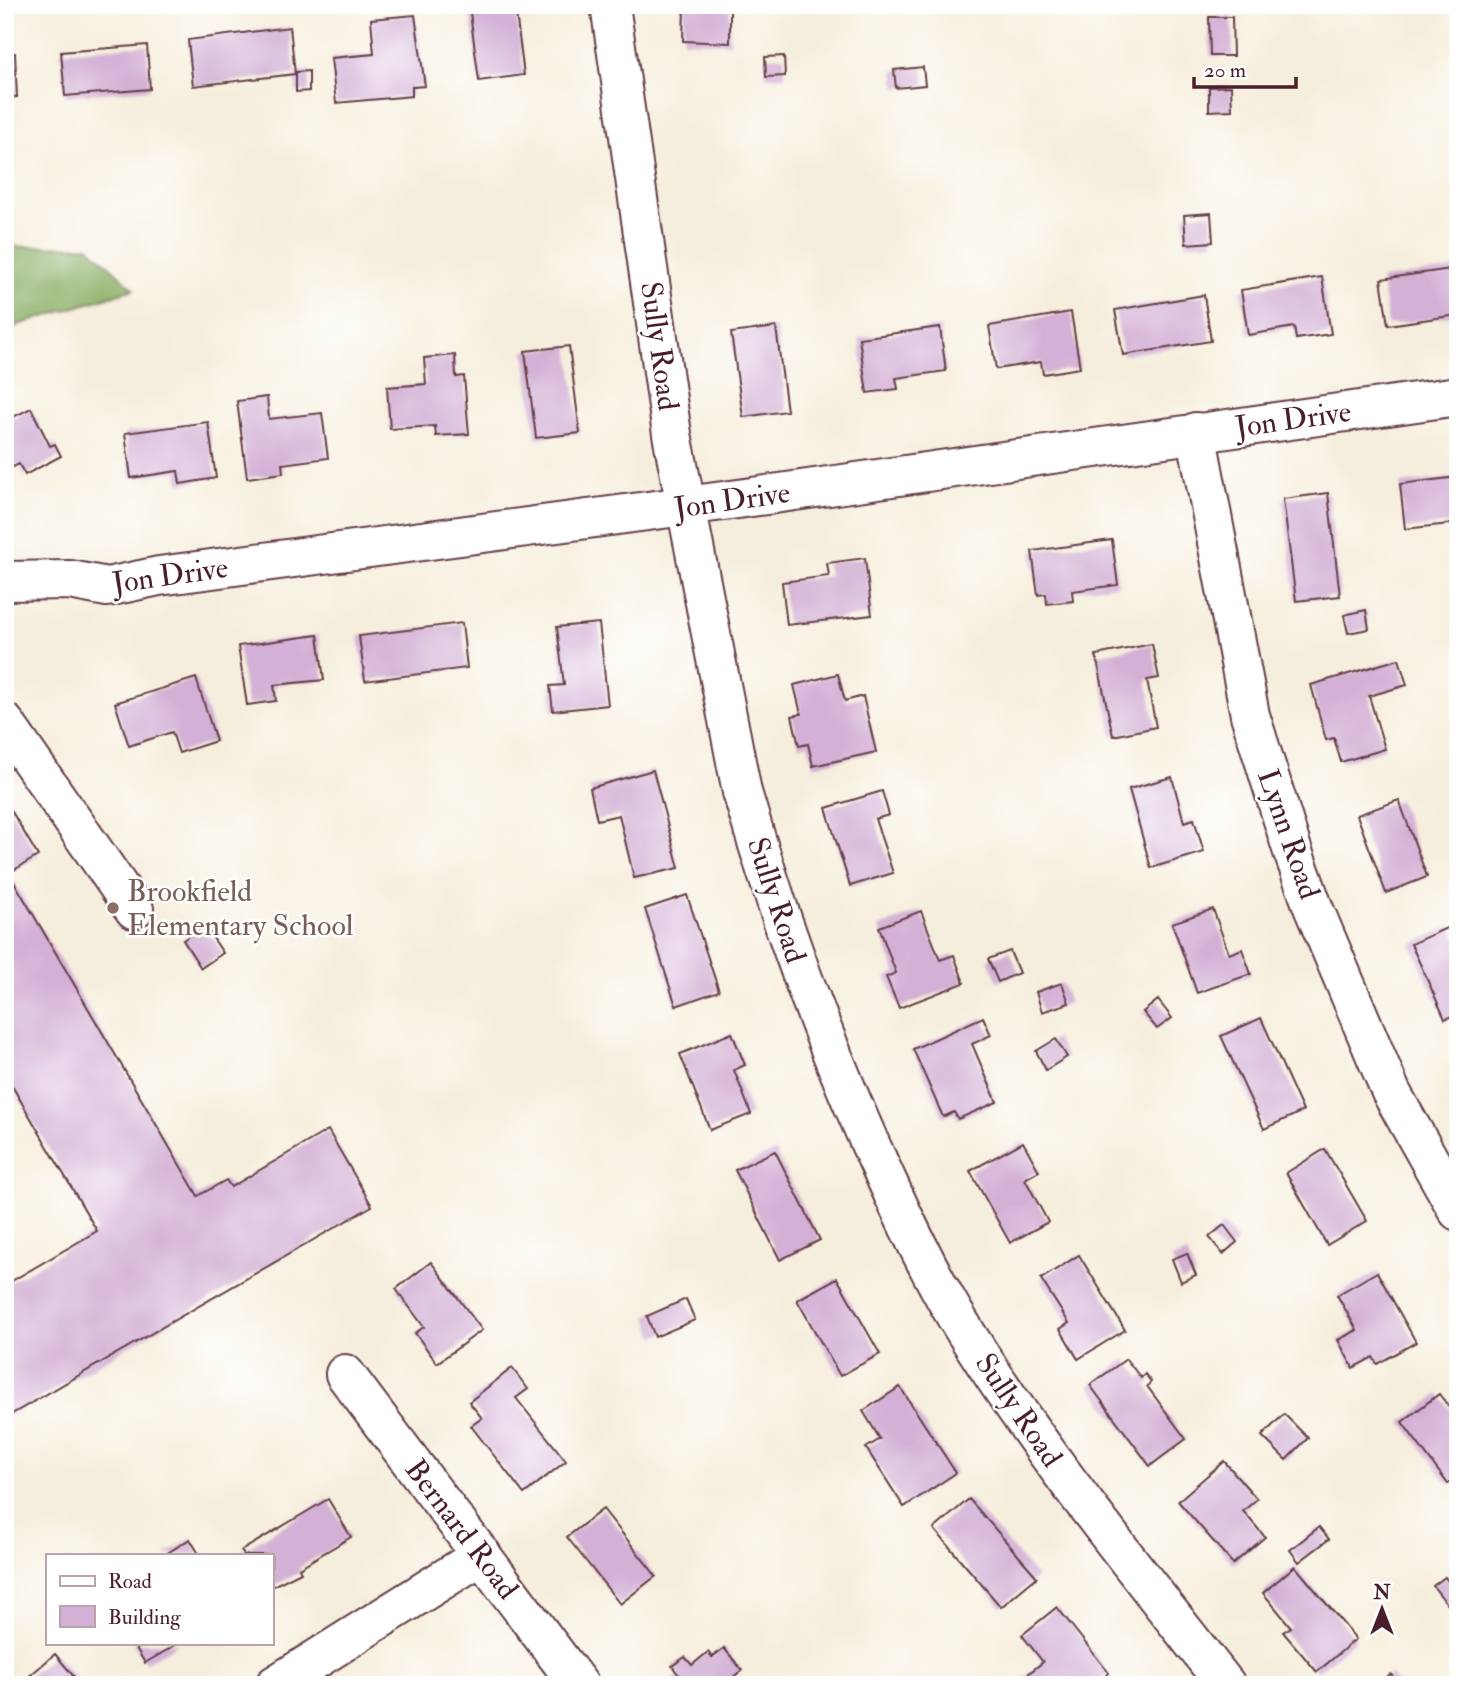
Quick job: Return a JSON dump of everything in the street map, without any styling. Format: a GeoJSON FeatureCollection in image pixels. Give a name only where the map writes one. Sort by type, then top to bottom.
{"type":"FeatureCollection","features":[{"type":"Feature","properties":{"kind":"street","name":"Sully Road"},"geometry":{"type":"LineString","coordinates":[[610,5],[672,434],[742,792],[804,982],[869,1143],[905,1220],[954,1313],[1013,1406],[1069,1484],[1226,1685]]}},
{"type":"Feature","properties":{"kind":"street","name":"Jon Drive"},"geometry":{"type":"LineString","coordinates":[[5,581],[70,580],[107,587],[159,576],[687,506],[1458,396]]}},
{"type":"Feature","properties":{"kind":"street","name":"Lynn Road"},"geometry":{"type":"LineString","coordinates":[[1196,432],[1251,715],[1293,852],[1313,907],[1391,1092],[1458,1210]]}},
{"type":"Feature","properties":{"kind":"street"},"geometry":{"type":"LineString","coordinates":[[5,723],[134,909]]}},
{"type":"Feature","properties":{"kind":"street","name":"Bernard Road"},"geometry":{"type":"LineString","coordinates":[[345,1374],[579,1685]]}},
{"type":"Feature","properties":{"kind":"street"},"geometry":{"type":"LineString","coordinates":[[275,1685],[482,1555]]}},
{"type":"Feature","properties":{"kind":"green space"},"geometry":{"type":"Polygon","coordinates":[[[88,246],[134,289],[18,325],[5,332],[5,247],[88,246]]]}},
{"type":"Feature","properties":{"kind":"building"},"geometry":{"type":"Polygon","coordinates":[[[469,5],[515,5],[524,75],[479,81],[469,5]]]}},
{"type":"Feature","properties":{"kind":"building"},"geometry":{"type":"Polygon","coordinates":[[[684,5],[730,5],[730,43],[683,41],[684,5]]]}},
{"type":"Feature","properties":{"kind":"building"},"geometry":{"type":"Polygon","coordinates":[[[415,15],[425,86],[412,87],[412,96],[336,103],[331,58],[374,54],[371,19],[415,15]]]}},
{"type":"Feature","properties":{"kind":"building"},"geometry":{"type":"Polygon","coordinates":[[[1209,17],[1232,17],[1233,56],[1210,56],[1209,17]]]}},
{"type":"Feature","properties":{"kind":"building"},"geometry":{"type":"Polygon","coordinates":[[[290,27],[295,74],[193,86],[188,40],[290,27]]]}},
{"type":"Feature","properties":{"kind":"building"},"geometry":{"type":"Polygon","coordinates":[[[147,45],[150,89],[65,96],[61,52],[147,45]]]}},
{"type":"Feature","properties":{"kind":"building"},"geometry":{"type":"Polygon","coordinates":[[[15,53],[17,97],[5,97],[5,54],[15,53]]]}},
{"type":"Feature","properties":{"kind":"building"},"geometry":{"type":"Polygon","coordinates":[[[784,56],[785,76],[766,77],[765,57],[784,56]]]}},
{"type":"Feature","properties":{"kind":"building"},"geometry":{"type":"Polygon","coordinates":[[[923,67],[925,85],[896,88],[894,70],[923,67]]]}},
{"type":"Feature","properties":{"kind":"building"},"geometry":{"type":"Polygon","coordinates":[[[309,71],[309,91],[296,92],[296,72],[309,71]]]}},
{"type":"Feature","properties":{"kind":"building"},"geometry":{"type":"Polygon","coordinates":[[[1231,86],[1232,110],[1209,111],[1209,87],[1231,86]]]}},
{"type":"Feature","properties":{"kind":"building"},"geometry":{"type":"Polygon","coordinates":[[[5,146],[12,146],[12,168],[5,168],[5,146]]]}},
{"type":"Feature","properties":{"kind":"building"},"geometry":{"type":"Polygon","coordinates":[[[1211,213],[1213,242],[1186,244],[1184,215],[1211,213]]]}},
{"type":"Feature","properties":{"kind":"building"},"geometry":{"type":"Polygon","coordinates":[[[1458,268],[1458,315],[1388,325],[1381,279],[1458,268]]]}},
{"type":"Feature","properties":{"kind":"building"},"geometry":{"type":"Polygon","coordinates":[[[1322,277],[1331,334],[1296,339],[1294,327],[1248,335],[1241,290],[1322,277]]]}},
{"type":"Feature","properties":{"kind":"building"},"geometry":{"type":"Polygon","coordinates":[[[1204,295],[1211,341],[1123,355],[1115,310],[1204,295]]]}},
{"type":"Feature","properties":{"kind":"building"},"geometry":{"type":"Polygon","coordinates":[[[1071,312],[1080,368],[1043,374],[1041,362],[996,369],[989,326],[1071,312]]]}},
{"type":"Feature","properties":{"kind":"building"},"geometry":{"type":"Polygon","coordinates":[[[776,327],[787,411],[743,417],[731,333],[776,327]]]}},
{"type":"Feature","properties":{"kind":"building"},"geometry":{"type":"Polygon","coordinates":[[[940,327],[946,371],[896,378],[898,389],[867,393],[859,338],[940,327]]]}},
{"type":"Feature","properties":{"kind":"building"},"geometry":{"type":"Polygon","coordinates":[[[569,346],[580,433],[536,438],[525,351],[569,346]]]}},
{"type":"Feature","properties":{"kind":"building"},"geometry":{"type":"Polygon","coordinates":[[[455,355],[456,377],[464,376],[469,434],[436,436],[435,426],[390,429],[387,387],[426,384],[424,358],[455,355]]]}},
{"type":"Feature","properties":{"kind":"building"},"geometry":{"type":"Polygon","coordinates":[[[267,397],[269,419],[322,413],[328,458],[282,464],[283,473],[247,478],[237,401],[267,397]]]}},
{"type":"Feature","properties":{"kind":"building"},"geometry":{"type":"Polygon","coordinates":[[[31,408],[50,446],[55,444],[61,456],[25,475],[19,464],[5,471],[5,421],[31,408]]]}},
{"type":"Feature","properties":{"kind":"building"},"geometry":{"type":"Polygon","coordinates":[[[208,422],[216,478],[180,484],[178,471],[131,478],[125,433],[208,422]]]}},
{"type":"Feature","properties":{"kind":"building"},"geometry":{"type":"Polygon","coordinates":[[[1458,477],[1458,523],[1405,529],[1400,484],[1458,477]]]}},
{"type":"Feature","properties":{"kind":"building"},"geometry":{"type":"Polygon","coordinates":[[[1328,493],[1340,596],[1296,601],[1283,499],[1328,493]]]}},
{"type":"Feature","properties":{"kind":"building"},"geometry":{"type":"Polygon","coordinates":[[[1112,540],[1118,585],[1072,591],[1073,601],[1047,604],[1046,594],[1038,595],[1032,551],[1112,540]]]}},
{"type":"Feature","properties":{"kind":"building"},"geometry":{"type":"Polygon","coordinates":[[[865,558],[872,615],[787,625],[782,582],[829,576],[827,563],[865,558]]]}},
{"type":"Feature","properties":{"kind":"building"},"geometry":{"type":"Polygon","coordinates":[[[1366,610],[1369,629],[1348,633],[1344,615],[1366,610]]]}},
{"type":"Feature","properties":{"kind":"building"},"geometry":{"type":"Polygon","coordinates":[[[462,623],[467,668],[365,681],[359,636],[462,623]]]}},
{"type":"Feature","properties":{"kind":"building"},"geometry":{"type":"Polygon","coordinates":[[[599,623],[608,705],[553,711],[550,686],[564,685],[557,627],[599,623]]]}},
{"type":"Feature","properties":{"kind":"building"},"geometry":{"type":"Polygon","coordinates":[[[318,635],[324,680],[274,685],[276,701],[247,705],[238,646],[318,635]]]}},
{"type":"Feature","properties":{"kind":"building"},"geometry":{"type":"Polygon","coordinates":[[[1152,644],[1159,678],[1147,680],[1156,727],[1113,736],[1096,655],[1152,644]]]}},
{"type":"Feature","properties":{"kind":"building"},"geometry":{"type":"Polygon","coordinates":[[[1399,659],[1407,685],[1369,696],[1385,749],[1341,762],[1334,738],[1326,740],[1311,685],[1399,659]]]}},
{"type":"Feature","properties":{"kind":"building"},"geometry":{"type":"Polygon","coordinates":[[[838,674],[845,701],[863,696],[876,752],[813,766],[808,744],[799,746],[792,716],[801,714],[794,685],[838,674]]]}},
{"type":"Feature","properties":{"kind":"building"},"geometry":{"type":"Polygon","coordinates":[[[196,678],[216,741],[179,753],[172,732],[129,746],[115,703],[196,678]]]}},
{"type":"Feature","properties":{"kind":"building"},"geometry":{"type":"Polygon","coordinates":[[[653,770],[679,868],[634,878],[619,815],[597,820],[590,788],[653,770]]]}},
{"type":"Feature","properties":{"kind":"building"},"geometry":{"type":"Polygon","coordinates":[[[1172,777],[1184,822],[1194,819],[1204,852],[1151,868],[1129,789],[1172,777]]]}},
{"type":"Feature","properties":{"kind":"building"},"geometry":{"type":"Polygon","coordinates":[[[882,791],[889,815],[875,819],[893,873],[850,886],[826,808],[882,791]]]}},
{"type":"Feature","properties":{"kind":"building"},"geometry":{"type":"Polygon","coordinates":[[[5,800],[38,856],[9,873],[198,1196],[226,1180],[231,1187],[328,1130],[372,1206],[5,1418],[5,1285],[97,1231],[5,1074],[5,800]]]}},
{"type":"Feature","properties":{"kind":"building"},"geometry":{"type":"Polygon","coordinates":[[[1399,800],[1427,877],[1386,893],[1357,815],[1399,800]]]}},
{"type":"Feature","properties":{"kind":"building"},"geometry":{"type":"Polygon","coordinates":[[[687,895],[719,991],[676,1006],[645,909],[687,895]]]}},
{"type":"Feature","properties":{"kind":"building"},"geometry":{"type":"Polygon","coordinates":[[[1213,909],[1229,954],[1242,949],[1251,974],[1197,993],[1172,923],[1213,909]]]}},
{"type":"Feature","properties":{"kind":"building"},"geometry":{"type":"Polygon","coordinates":[[[921,911],[940,960],[954,955],[964,983],[899,1008],[886,977],[896,973],[879,927],[921,911]]]}},
{"type":"Feature","properties":{"kind":"building"},"geometry":{"type":"Polygon","coordinates":[[[205,926],[223,953],[201,968],[183,940],[205,926]]]}},
{"type":"Feature","properties":{"kind":"building"},"geometry":{"type":"Polygon","coordinates":[[[1451,926],[1458,940],[1458,1014],[1445,1019],[1411,944],[1451,926]]]}},
{"type":"Feature","properties":{"kind":"building"},"geometry":{"type":"Polygon","coordinates":[[[1010,951],[1019,973],[998,982],[988,959],[1010,951]]]}},
{"type":"Feature","properties":{"kind":"building"},"geometry":{"type":"Polygon","coordinates":[[[1062,983],[1069,1003],[1042,1012],[1036,992],[1062,983]]]}},
{"type":"Feature","properties":{"kind":"building"},"geometry":{"type":"Polygon","coordinates":[[[1158,1000],[1172,1018],[1157,1029],[1143,1012],[1158,1000]]]}},
{"type":"Feature","properties":{"kind":"building"},"geometry":{"type":"Polygon","coordinates":[[[983,1017],[991,1035],[972,1044],[997,1102],[958,1119],[954,1112],[943,1117],[913,1049],[983,1017]]]}},
{"type":"Feature","properties":{"kind":"building"},"geometry":{"type":"Polygon","coordinates":[[[1261,1018],[1303,1111],[1264,1129],[1221,1036],[1261,1018]]]}},
{"type":"Feature","properties":{"kind":"building"},"geometry":{"type":"Polygon","coordinates":[[[732,1033],[745,1065],[734,1070],[751,1114],[710,1130],[680,1054],[732,1033]]]}},
{"type":"Feature","properties":{"kind":"building"},"geometry":{"type":"Polygon","coordinates":[[[1056,1039],[1067,1057],[1046,1070],[1036,1051],[1056,1039]]]}},
{"type":"Feature","properties":{"kind":"building"},"geometry":{"type":"Polygon","coordinates":[[[1023,1142],[1039,1171],[1025,1179],[1048,1222],[1010,1243],[970,1171],[1023,1142]]]}},
{"type":"Feature","properties":{"kind":"building"},"geometry":{"type":"Polygon","coordinates":[[[1325,1149],[1367,1221],[1327,1245],[1286,1173],[1325,1149]]]}},
{"type":"Feature","properties":{"kind":"building"},"geometry":{"type":"Polygon","coordinates":[[[775,1151],[820,1240],[780,1260],[735,1170],[775,1151]]]}},
{"type":"Feature","properties":{"kind":"building"},"geometry":{"type":"Polygon","coordinates":[[[1224,1225],[1237,1242],[1223,1254],[1209,1237],[1224,1225]]]}},
{"type":"Feature","properties":{"kind":"building"},"geometry":{"type":"Polygon","coordinates":[[[1187,1253],[1196,1275],[1181,1282],[1172,1259],[1187,1253]]]}},
{"type":"Feature","properties":{"kind":"building"},"geometry":{"type":"Polygon","coordinates":[[[1079,1255],[1125,1330],[1078,1359],[1060,1329],[1069,1323],[1041,1279],[1079,1255]]]}},
{"type":"Feature","properties":{"kind":"building"},"geometry":{"type":"Polygon","coordinates":[[[431,1262],[482,1330],[437,1363],[415,1333],[424,1327],[396,1289],[431,1262]]]}},
{"type":"Feature","properties":{"kind":"building"},"geometry":{"type":"Polygon","coordinates":[[[1377,1272],[1416,1342],[1377,1364],[1373,1357],[1353,1368],[1338,1340],[1357,1330],[1337,1295],[1377,1272]]]}},
{"type":"Feature","properties":{"kind":"building"},"geometry":{"type":"Polygon","coordinates":[[[837,1278],[880,1354],[840,1376],[797,1300],[837,1278]]]}},
{"type":"Feature","properties":{"kind":"building"},"geometry":{"type":"Polygon","coordinates":[[[686,1299],[695,1320],[655,1337],[647,1316],[686,1299]]]}},
{"type":"Feature","properties":{"kind":"building"},"geometry":{"type":"Polygon","coordinates":[[[1126,1359],[1141,1378],[1145,1374],[1151,1382],[1147,1386],[1186,1439],[1150,1466],[1090,1385],[1126,1359]]]}},
{"type":"Feature","properties":{"kind":"building"},"geometry":{"type":"Polygon","coordinates":[[[512,1368],[528,1389],[516,1398],[566,1461],[524,1494],[471,1426],[482,1418],[469,1402],[512,1368]]]}},
{"type":"Feature","properties":{"kind":"building"},"geometry":{"type":"Polygon","coordinates":[[[900,1387],[956,1473],[904,1507],[866,1448],[880,1439],[863,1411],[900,1387]]]}},
{"type":"Feature","properties":{"kind":"building"},"geometry":{"type":"Polygon","coordinates":[[[1439,1394],[1458,1419],[1458,1477],[1448,1484],[1402,1422],[1439,1394]]]}},
{"type":"Feature","properties":{"kind":"building"},"geometry":{"type":"Polygon","coordinates":[[[1284,1414],[1308,1438],[1286,1460],[1262,1436],[1284,1414]]]}},
{"type":"Feature","properties":{"kind":"building"},"geometry":{"type":"Polygon","coordinates":[[[1224,1461],[1257,1499],[1243,1511],[1265,1537],[1233,1564],[1178,1501],[1224,1461]]]}},
{"type":"Feature","properties":{"kind":"building"},"geometry":{"type":"Polygon","coordinates":[[[328,1499],[351,1537],[299,1568],[301,1572],[273,1586],[273,1554],[243,1554],[241,1551],[328,1499]]]}},
{"type":"Feature","properties":{"kind":"building"},"geometry":{"type":"Polygon","coordinates":[[[969,1499],[1037,1577],[1001,1607],[934,1529],[969,1499]]]}},
{"type":"Feature","properties":{"kind":"building"},"geometry":{"type":"Polygon","coordinates":[[[603,1509],[656,1576],[620,1604],[567,1537],[603,1509]]]}},
{"type":"Feature","properties":{"kind":"building"},"geometry":{"type":"Polygon","coordinates":[[[1319,1527],[1329,1539],[1299,1562],[1290,1550],[1319,1527]]]}},
{"type":"Feature","properties":{"kind":"building"},"geometry":{"type":"Polygon","coordinates":[[[190,1539],[199,1554],[166,1554],[190,1539]]]}},
{"type":"Feature","properties":{"kind":"building"},"geometry":{"type":"Polygon","coordinates":[[[1295,1566],[1356,1639],[1317,1672],[1283,1632],[1291,1627],[1263,1593],[1295,1566]]]}},
{"type":"Feature","properties":{"kind":"building"},"geometry":{"type":"Polygon","coordinates":[[[1445,1577],[1455,1591],[1458,1589],[1456,1615],[1433,1586],[1445,1577]]]}},
{"type":"Feature","properties":{"kind":"building"},"geometry":{"type":"Polygon","coordinates":[[[1057,1607],[1109,1673],[1094,1685],[1029,1685],[1023,1678],[1043,1662],[1022,1635],[1057,1607]]]}},
{"type":"Feature","properties":{"kind":"building"},"geometry":{"type":"Polygon","coordinates":[[[134,1644],[177,1644],[145,1663],[134,1644]]]}},
{"type":"Feature","properties":{"kind":"building"},"geometry":{"type":"Polygon","coordinates":[[[724,1648],[742,1670],[731,1679],[736,1685],[677,1685],[673,1680],[679,1675],[672,1666],[685,1657],[692,1665],[708,1652],[712,1657],[724,1648]]]}},
{"type":"Feature","properties":{"kind":"building"},"geometry":{"type":"Polygon","coordinates":[[[55,1654],[81,1685],[19,1685],[55,1654]]]}},
{"type":"Feature","properties":{"kind":"building"},"geometry":{"type":"Polygon","coordinates":[[[1391,1674],[1398,1685],[1376,1685],[1391,1674]]]}},
{"type":"Feature","properties":{"kind":"building"},"geometry":{"type":"Polygon","coordinates":[[[453,1675],[459,1685],[440,1685],[453,1675]]]}},
{"type":"Feature","properties":{"kind":"place","name":"Brookfield Elementary School"},"geometry":{"type":"Point","coordinates":[113,908]}}]}
